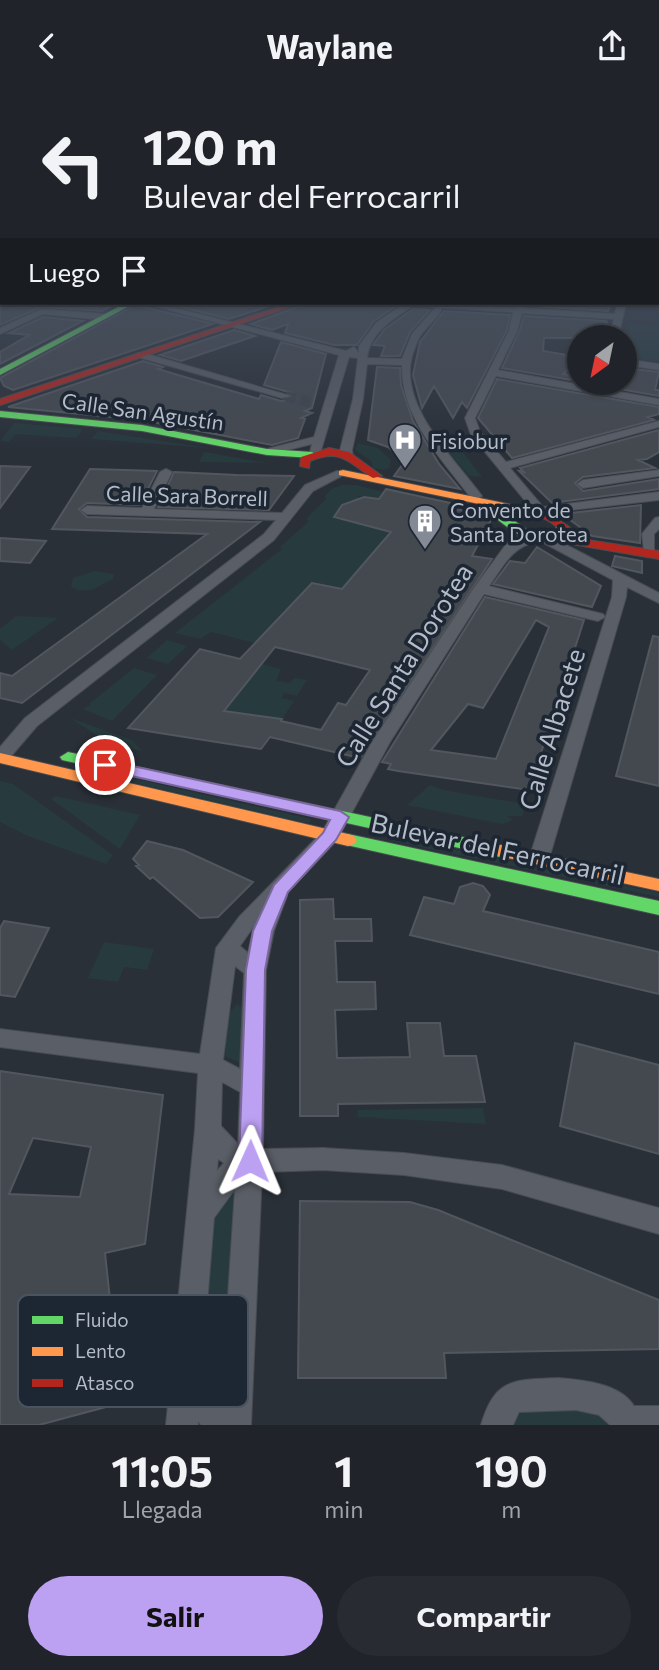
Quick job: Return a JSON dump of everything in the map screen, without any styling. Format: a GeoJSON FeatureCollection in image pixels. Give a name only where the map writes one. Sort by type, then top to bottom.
{"type":"FeatureCollection","features":[{"type":"Feature","properties":{"kind":"main road"},"geometry":{"type":"LineString","coordinates":[[0,372],[90,324]]}},
{"type":"Feature","properties":{"kind":"main road"},"geometry":{"type":"LineString","coordinates":[[0,402],[232,325]]}},
{"type":"Feature","properties":{"kind":"main road"},"geometry":{"type":"LineString","coordinates":[[0,396],[40,388]]}},
{"type":"Feature","properties":{"kind":"main road","name":"Calle San Agustín"},"geometry":{"type":"LineString","coordinates":[[4,413],[142,428],[267,452],[312,457]]}},
{"type":"Feature","properties":{"kind":"main road"},"geometry":{"type":"LineString","coordinates":[[386,480],[354,459],[335,453],[312,457],[323,473],[386,480],[523,510],[540,511],[554,519],[549,535]]}},
{"type":"Feature","properties":{"kind":"main road"},"geometry":{"type":"LineString","coordinates":[[342,473],[353,470],[354,459]]}},
{"type":"Feature","properties":{"kind":"main road"},"geometry":{"type":"LineString","coordinates":[[478,500],[507,520],[516,533],[549,535],[589,545],[654,552]]}},
{"type":"Feature","properties":{"kind":"main road"},"geometry":{"type":"LineString","coordinates":[[507,520],[510,515],[523,510]]}},
{"type":"Feature","properties":{"kind":"main road","name":"Bulevar del Ferrocarril"},"geometry":{"type":"LineString","coordinates":[[3,750],[340,817],[659,885]]}},
{"type":"Feature","properties":{"kind":"main road","name":"Bulevar del Ferrocarril"},"geometry":{"type":"LineString","coordinates":[[3,750],[330,836],[659,908]]}},
{"type":"Feature","properties":{"kind":"street"},"geometry":{"type":"LineString","coordinates":[[229,324],[346,354],[363,354],[403,362]]}},
{"type":"Feature","properties":{"kind":"street"},"geometry":{"type":"LineString","coordinates":[[354,459],[346,450],[363,354],[380,324]]}},
{"type":"Feature","properties":{"kind":"street"},"geometry":{"type":"LineString","coordinates":[[426,324],[414,338],[403,362],[414,406],[424,430],[478,500]]}},
{"type":"Feature","properties":{"kind":"street"},"geometry":{"type":"LineString","coordinates":[[515,324],[472,412],[470,422],[540,511],[659,495]]}},
{"type":"Feature","properties":{"kind":"street"},"geometry":{"type":"LineString","coordinates":[[309,488],[312,457],[342,357],[346,354]]}},
{"type":"Feature","properties":{"kind":"street"},"geometry":{"type":"LineString","coordinates":[[141,355],[285,396]]}},
{"type":"Feature","properties":{"kind":"street"},"geometry":{"type":"LineString","coordinates":[[637,364],[659,367]]}},
{"type":"Feature","properties":{"kind":"street"},"geometry":{"type":"LineString","coordinates":[[492,372],[567,382]]}},
{"type":"Feature","properties":{"kind":"street"},"geometry":{"type":"LineString","coordinates":[[632,395],[659,402]]}},
{"type":"Feature","properties":{"kind":"street"},"geometry":{"type":"LineString","coordinates":[[316,404],[328,407]]}},
{"type":"Feature","properties":{"kind":"street"},"geometry":{"type":"LineString","coordinates":[[505,466],[659,424]]}},
{"type":"Feature","properties":{"kind":"street","name":"Calle San Agustín"},"geometry":{"type":"LineString","coordinates":[[267,452],[312,457]]}},
{"type":"Feature","properties":{"kind":"street"},"geometry":{"type":"LineString","coordinates":[[146,512],[166,472]]}},
{"type":"Feature","properties":{"kind":"street"},"geometry":{"type":"LineString","coordinates":[[3,750],[31,722],[258,546],[309,488],[342,473]]}},
{"type":"Feature","properties":{"kind":"street"},"geometry":{"type":"LineString","coordinates":[[583,484],[659,473]]}},
{"type":"Feature","properties":{"kind":"street","name":"Calle Sara Borrell"},"geometry":{"type":"LineString","coordinates":[[87,510],[286,517]]}},
{"type":"Feature","properties":{"kind":"street"},"geometry":{"type":"LineString","coordinates":[[654,552],[648,534],[659,521]]}},
{"type":"Feature","properties":{"kind":"street"},"geometry":{"type":"LineString","coordinates":[[549,535],[659,599]]}},
{"type":"Feature","properties":{"kind":"street","name":"Calle Santa Dorotea"},"geometry":{"type":"LineString","coordinates":[[228,948],[246,922],[330,836],[381,742],[512,545],[520,540],[549,535]]}},
{"type":"Feature","properties":{"kind":"street","name":"Calle Albacete"},"geometry":{"type":"LineString","coordinates":[[539,859],[605,615],[620,592],[620,578]]}},
{"type":"Feature","properties":{"kind":"street","name":"Calle Santa Dorotea"},"geometry":{"type":"LineString","coordinates":[[487,590],[605,615]]}},
{"type":"Feature","properties":{"kind":"street"},"geometry":{"type":"LineString","coordinates":[[605,615],[630,601],[659,599]]}},
{"type":"Feature","properties":{"kind":"street"},"geometry":{"type":"LineString","coordinates":[[242,1295],[256,970],[263,931],[280,890]]}},
{"type":"Feature","properties":{"kind":"street"},"geometry":{"type":"LineString","coordinates":[[228,948],[263,931]]}},
{"type":"Feature","properties":{"kind":"street"},"geometry":{"type":"LineString","coordinates":[[228,948],[256,970]]}},
{"type":"Feature","properties":{"kind":"street"},"geometry":{"type":"LineString","coordinates":[[194,1295],[208,1129],[210,1065],[228,948]]}},
{"type":"Feature","properties":{"kind":"street"},"geometry":{"type":"LineString","coordinates":[[0,1038],[210,1065],[251,1086]]}},
{"type":"Feature","properties":{"kind":"street"},"geometry":{"type":"LineString","coordinates":[[208,1129],[221,1146],[235,1157],[250,1161],[323,1159],[404,1164],[502,1177],[659,1221]]}},
{"type":"Feature","properties":{"kind":"street"},"geometry":{"type":"LineString","coordinates":[[201,1213],[226,1179],[250,1161]]}},
{"type":"Feature","properties":{"kind":"street"},"geometry":{"type":"LineString","coordinates":[[497,1425],[500,1411],[510,1399],[551,1393],[592,1397],[608,1403],[627,1423],[659,1422]]}},
{"type":"Feature","properties":{"kind":"street"},"geometry":{"type":"LineString","coordinates":[[182,1425],[184,1407]]}},
{"type":"Feature","properties":{"kind":"street"},"geometry":{"type":"LineString","coordinates":[[207,1407],[220,1425]]}},
{"type":"Feature","properties":{"kind":"street"},"geometry":{"type":"LineString","coordinates":[[235,1425],[236,1407]]}},
{"type":"Feature","properties":{"kind":"green space"},"geometry":{"type":"Polygon","coordinates":[[[630,324],[659,326],[659,362],[637,359],[637,325],[630,324]]]}},
{"type":"Feature","properties":{"kind":"green space"},"geometry":{"type":"Polygon","coordinates":[[[14,423],[83,429],[76,438],[16,434],[9,442],[0,441],[14,423]]]}},
{"type":"Feature","properties":{"kind":"green space"},"geometry":{"type":"Polygon","coordinates":[[[98,431],[208,448],[91,439],[98,431]]]}},
{"type":"Feature","properties":{"kind":"green space"},"geometry":{"type":"Polygon","coordinates":[[[358,443],[378,448],[391,460],[389,468],[373,468],[371,461],[355,450],[358,443]]]}},
{"type":"Feature","properties":{"kind":"green space"},"geometry":{"type":"Polygon","coordinates":[[[456,443],[482,477],[469,476],[442,444],[456,443]]]}},
{"type":"Feature","properties":{"kind":"green space"},"geometry":{"type":"Polygon","coordinates":[[[204,452],[266,463],[199,462],[204,452]]]}},
{"type":"Feature","properties":{"kind":"green space"},"geometry":{"type":"Polygon","coordinates":[[[342,485],[356,485],[424,502],[358,496],[359,499],[341,506],[335,518],[358,523],[363,520],[398,528],[350,591],[312,583],[255,643],[210,632],[201,639],[175,633],[282,549],[280,547],[307,523],[309,520],[306,519],[327,498],[324,497],[331,489],[342,485]]]}},
{"type":"Feature","properties":{"kind":"green space"},"geometry":{"type":"Polygon","coordinates":[[[95,571],[114,574],[113,579],[83,591],[71,587],[73,578],[95,571]]]}},
{"type":"Feature","properties":{"kind":"green space"},"geometry":{"type":"Polygon","coordinates":[[[16,616],[58,618],[12,650],[0,640],[0,629],[16,616]]]}},
{"type":"Feature","properties":{"kind":"green space"},"geometry":{"type":"Polygon","coordinates":[[[167,640],[187,646],[168,664],[147,658],[167,640]]]}},
{"type":"Feature","properties":{"kind":"green space"},"geometry":{"type":"Polygon","coordinates":[[[262,664],[281,669],[276,681],[290,683],[294,678],[307,680],[297,696],[284,693],[282,698],[294,701],[282,719],[224,711],[262,664]]]}},
{"type":"Feature","properties":{"kind":"green space"},"geometry":{"type":"Polygon","coordinates":[[[134,668],[157,675],[112,721],[83,709],[91,705],[89,704],[134,668]]]}},
{"type":"Feature","properties":{"kind":"green space"},"geometry":{"type":"Polygon","coordinates":[[[70,718],[132,740],[142,751],[110,744],[70,718]]]}},
{"type":"Feature","properties":{"kind":"green space"},"geometry":{"type":"Polygon","coordinates":[[[74,765],[311,819],[310,822],[303,822],[72,768],[74,765]]]}},
{"type":"Feature","properties":{"kind":"green space"},"geometry":{"type":"Polygon","coordinates":[[[0,781],[13,784],[113,855],[106,864],[28,836],[0,822],[0,781]]]}},
{"type":"Feature","properties":{"kind":"green space"},"geometry":{"type":"Polygon","coordinates":[[[430,785],[443,790],[525,804],[522,816],[507,816],[513,820],[502,824],[407,805],[430,785]]]}},
{"type":"Feature","properties":{"kind":"green space"},"geometry":{"type":"Polygon","coordinates":[[[56,796],[140,815],[120,849],[51,799],[56,796]]]}},
{"type":"Feature","properties":{"kind":"green space"},"geometry":{"type":"Polygon","coordinates":[[[389,836],[659,893],[659,897],[388,840],[389,836]]]}},
{"type":"Feature","properties":{"kind":"green space"},"geometry":{"type":"Polygon","coordinates":[[[104,942],[154,949],[147,970],[124,967],[118,982],[88,978],[104,942]]]}},
{"type":"Feature","properties":{"kind":"green space"},"geometry":{"type":"Polygon","coordinates":[[[237,1004],[246,1010],[242,1064],[225,1056],[229,1013],[237,1004]]]}},
{"type":"Feature","properties":{"kind":"green space"},"geometry":{"type":"Polygon","coordinates":[[[483,1108],[486,1124],[358,1117],[358,1110],[483,1108]]]}},
{"type":"Feature","properties":{"kind":"green space"},"geometry":{"type":"Polygon","coordinates":[[[240,1180],[233,1295],[207,1295],[214,1213],[240,1180]]]}},
{"type":"Feature","properties":{"kind":"green space"},"geometry":{"type":"Polygon","coordinates":[[[549,1406],[588,1411],[611,1419],[613,1425],[509,1425],[521,1413],[549,1406]]]}},
{"type":"Feature","properties":{"kind":"building"},"geometry":{"type":"Polygon","coordinates":[[[28,324],[77,324],[0,364],[0,352],[29,335],[9,333],[28,324]]]}},
{"type":"Feature","properties":{"kind":"building"},"geometry":{"type":"Polygon","coordinates":[[[100,324],[212,324],[13,390],[4,386],[0,378],[100,324]]]}},
{"type":"Feature","properties":{"kind":"building"},"geometry":{"type":"Polygon","coordinates":[[[252,324],[287,324],[272,330],[252,324]]]}},
{"type":"Feature","properties":{"kind":"building"},"geometry":{"type":"Polygon","coordinates":[[[288,324],[372,324],[357,345],[334,345],[285,333],[288,324]]]}},
{"type":"Feature","properties":{"kind":"building"},"geometry":{"type":"Polygon","coordinates":[[[392,324],[417,324],[410,332],[400,356],[381,356],[385,346],[373,345],[392,324]]]}},
{"type":"Feature","properties":{"kind":"building"},"geometry":{"type":"Polygon","coordinates":[[[434,324],[508,324],[467,408],[462,402],[453,418],[434,386],[422,408],[413,375],[420,342],[434,324]]]}},
{"type":"Feature","properties":{"kind":"building"},"geometry":{"type":"Polygon","coordinates":[[[521,324],[607,324],[567,325],[567,338],[544,338],[543,351],[567,355],[567,371],[563,374],[567,375],[567,379],[502,368],[521,324]]]}},
{"type":"Feature","properties":{"kind":"building"},"geometry":{"type":"Polygon","coordinates":[[[234,330],[255,336],[181,361],[160,355],[234,330]]]}},
{"type":"Feature","properties":{"kind":"building"},"geometry":{"type":"Polygon","coordinates":[[[281,342],[326,354],[312,408],[305,411],[312,413],[301,418],[305,419],[298,438],[272,445],[142,420],[8,407],[143,361],[163,367],[158,369],[259,399],[261,395],[281,401],[292,399],[292,393],[264,385],[281,342]]]}},
{"type":"Feature","properties":{"kind":"building"},"geometry":{"type":"Polygon","coordinates":[[[377,367],[400,368],[401,385],[413,421],[439,464],[460,489],[394,476],[405,461],[388,447],[368,440],[377,367]]]}},
{"type":"Feature","properties":{"kind":"building"},"geometry":{"type":"Polygon","coordinates":[[[637,369],[659,372],[655,390],[659,390],[659,396],[637,392],[637,369]]]}},
{"type":"Feature","properties":{"kind":"building"},"geometry":{"type":"Polygon","coordinates":[[[497,379],[567,391],[567,395],[590,395],[659,407],[659,414],[648,417],[654,420],[512,458],[478,418],[497,379]]]}},
{"type":"Feature","properties":{"kind":"building"},"geometry":{"type":"Polygon","coordinates":[[[659,430],[659,452],[647,459],[638,460],[655,468],[583,477],[575,483],[583,491],[659,479],[659,489],[552,503],[519,471],[524,472],[520,468],[659,430]]]}},
{"type":"Feature","properties":{"kind":"building"},"geometry":{"type":"Polygon","coordinates":[[[0,466],[30,467],[0,508],[0,466]]]}},
{"type":"Feature","properties":{"kind":"building"},"geometry":{"type":"Polygon","coordinates":[[[90,469],[157,471],[140,505],[87,503],[79,509],[87,517],[260,522],[22,703],[0,698],[0,673],[12,676],[207,534],[52,529],[90,469]]]}},
{"type":"Feature","properties":{"kind":"building"},"geometry":{"type":"Polygon","coordinates":[[[174,472],[294,476],[269,510],[158,507],[174,472]]]}},
{"type":"Feature","properties":{"kind":"building"},"geometry":{"type":"Polygon","coordinates":[[[386,489],[455,504],[453,509],[479,512],[491,520],[472,556],[492,559],[360,758],[270,737],[261,749],[128,728],[200,649],[240,659],[312,583],[342,589],[391,532],[334,517],[342,505],[364,497],[379,499],[386,489]],[[275,647],[224,711],[282,719],[281,721],[321,730],[338,703],[346,705],[370,670],[275,647]]]}},
{"type":"Feature","properties":{"kind":"building"},"geometry":{"type":"Polygon","coordinates":[[[641,505],[640,543],[592,536],[562,514],[641,505]]]}},
{"type":"Feature","properties":{"kind":"building"},"geometry":{"type":"Polygon","coordinates":[[[0,538],[46,541],[30,563],[0,561],[0,538]]]}},
{"type":"Feature","properties":{"kind":"building"},"geometry":{"type":"Polygon","coordinates":[[[537,547],[601,586],[592,607],[493,584],[510,561],[525,563],[537,547]]]}},
{"type":"Feature","properties":{"kind":"building"},"geometry":{"type":"Polygon","coordinates":[[[615,556],[642,561],[642,573],[612,566],[615,556]]]}},
{"type":"Feature","properties":{"kind":"building"},"geometry":{"type":"Polygon","coordinates":[[[485,597],[584,620],[529,790],[398,771],[388,769],[391,764],[382,762],[485,597]],[[536,620],[483,708],[468,704],[431,750],[496,759],[549,627],[536,620]]]}},
{"type":"Feature","properties":{"kind":"building"},"geometry":{"type":"Polygon","coordinates":[[[653,636],[659,637],[659,786],[616,776],[653,636]]]}},
{"type":"Feature","properties":{"kind":"building"},"geometry":{"type":"Polygon","coordinates":[[[147,841],[183,850],[253,882],[218,917],[200,918],[153,877],[150,879],[136,866],[139,865],[133,859],[147,841]]]}},
{"type":"Feature","properties":{"kind":"building"},"geometry":{"type":"Polygon","coordinates":[[[473,883],[483,886],[490,895],[483,911],[659,952],[659,994],[410,935],[424,897],[454,904],[460,887],[473,883]]]}},
{"type":"Feature","properties":{"kind":"building"},"geometry":{"type":"Polygon","coordinates":[[[333,899],[334,919],[371,919],[372,941],[335,941],[337,982],[375,982],[376,1009],[335,1010],[337,1058],[410,1057],[407,1023],[440,1023],[444,1056],[476,1056],[485,1102],[338,1104],[338,1116],[300,1116],[300,900],[333,899]]]}},
{"type":"Feature","properties":{"kind":"building"},"geometry":{"type":"Polygon","coordinates":[[[4,921],[49,928],[15,997],[0,995],[0,928],[4,921]]]}},
{"type":"Feature","properties":{"kind":"building"},"geometry":{"type":"Polygon","coordinates":[[[575,1043],[659,1065],[659,1154],[560,1126],[575,1043]]]}},
{"type":"Feature","properties":{"kind":"building"},"geometry":{"type":"Polygon","coordinates":[[[0,1071],[163,1095],[145,1244],[105,1253],[109,1295],[18,1295],[18,1407],[106,1407],[39,1425],[0,1425],[0,1071]],[[33,1138],[9,1194],[80,1197],[91,1147],[33,1138]]]}},
{"type":"Feature","properties":{"kind":"building"},"geometry":{"type":"Polygon","coordinates":[[[300,1201],[410,1202],[438,1210],[659,1300],[659,1349],[444,1353],[446,1378],[298,1378],[300,1201]]]}},
{"type":"Feature","properties":{"kind":"tunnel"},"geometry":{"type":"LineString","coordinates":[[286,396],[312,403]]}},
{"type":"Feature","properties":{"kind":"traffic: fast"},"geometry":{"type":"LineString","coordinates":[[0,372],[91,324]]}},
{"type":"Feature","properties":{"kind":"traffic: fast"},"geometry":{"type":"LineString","coordinates":[[0,414],[142,428],[267,452],[312,455]]}},
{"type":"Feature","properties":{"kind":"traffic: fast"},"geometry":{"type":"LineString","coordinates":[[486,506],[527,536],[547,538],[559,534],[561,528]]}},
{"type":"Feature","properties":{"kind":"traffic: fast"},"geometry":{"type":"LineString","coordinates":[[68,757],[500,851]]}},
{"type":"Feature","properties":{"kind":"traffic: fast"},"geometry":{"type":"LineString","coordinates":[[348,840],[659,908]]}},
{"type":"Feature","properties":{"kind":"traffic: slow"},"geometry":{"type":"LineString","coordinates":[[343,473],[523,510]]}},
{"type":"Feature","properties":{"kind":"traffic: slow"},"geometry":{"type":"LineString","coordinates":[[0,758],[348,840]]}},
{"type":"Feature","properties":{"kind":"traffic: slow"},"geometry":{"type":"LineString","coordinates":[[500,851],[659,885]]}},
{"type":"Feature","properties":{"kind":"traffic: jam"},"geometry":{"type":"LineString","coordinates":[[0,402],[234,324]]}},
{"type":"Feature","properties":{"kind":"traffic: jam"},"geometry":{"type":"LineString","coordinates":[[305,466],[305,459],[329,451],[338,452],[352,458],[377,476]]}},
{"type":"Feature","properties":{"kind":"traffic: jam"},"geometry":{"type":"LineString","coordinates":[[508,518],[526,511],[543,514],[574,535]]}},
{"type":"Feature","properties":{"kind":"traffic: jam"},"geometry":{"type":"LineString","coordinates":[[552,538],[659,555]]}},
{"type":"Feature","properties":{"kind":"place","name":"Fisiobur"},"geometry":{"type":"Point","coordinates":[405,470]}},
{"type":"Feature","properties":{"kind":"place","name":"Convento de Santa Dorotea"},"geometry":{"type":"Point","coordinates":[425,551]}},
{"type":"Feature","properties":{"kind":"route"},"geometry":{"type":"LineString","coordinates":[[105,765],[340,817],[330,836],[280,890],[263,931],[256,970],[250,1161]]}}]}
